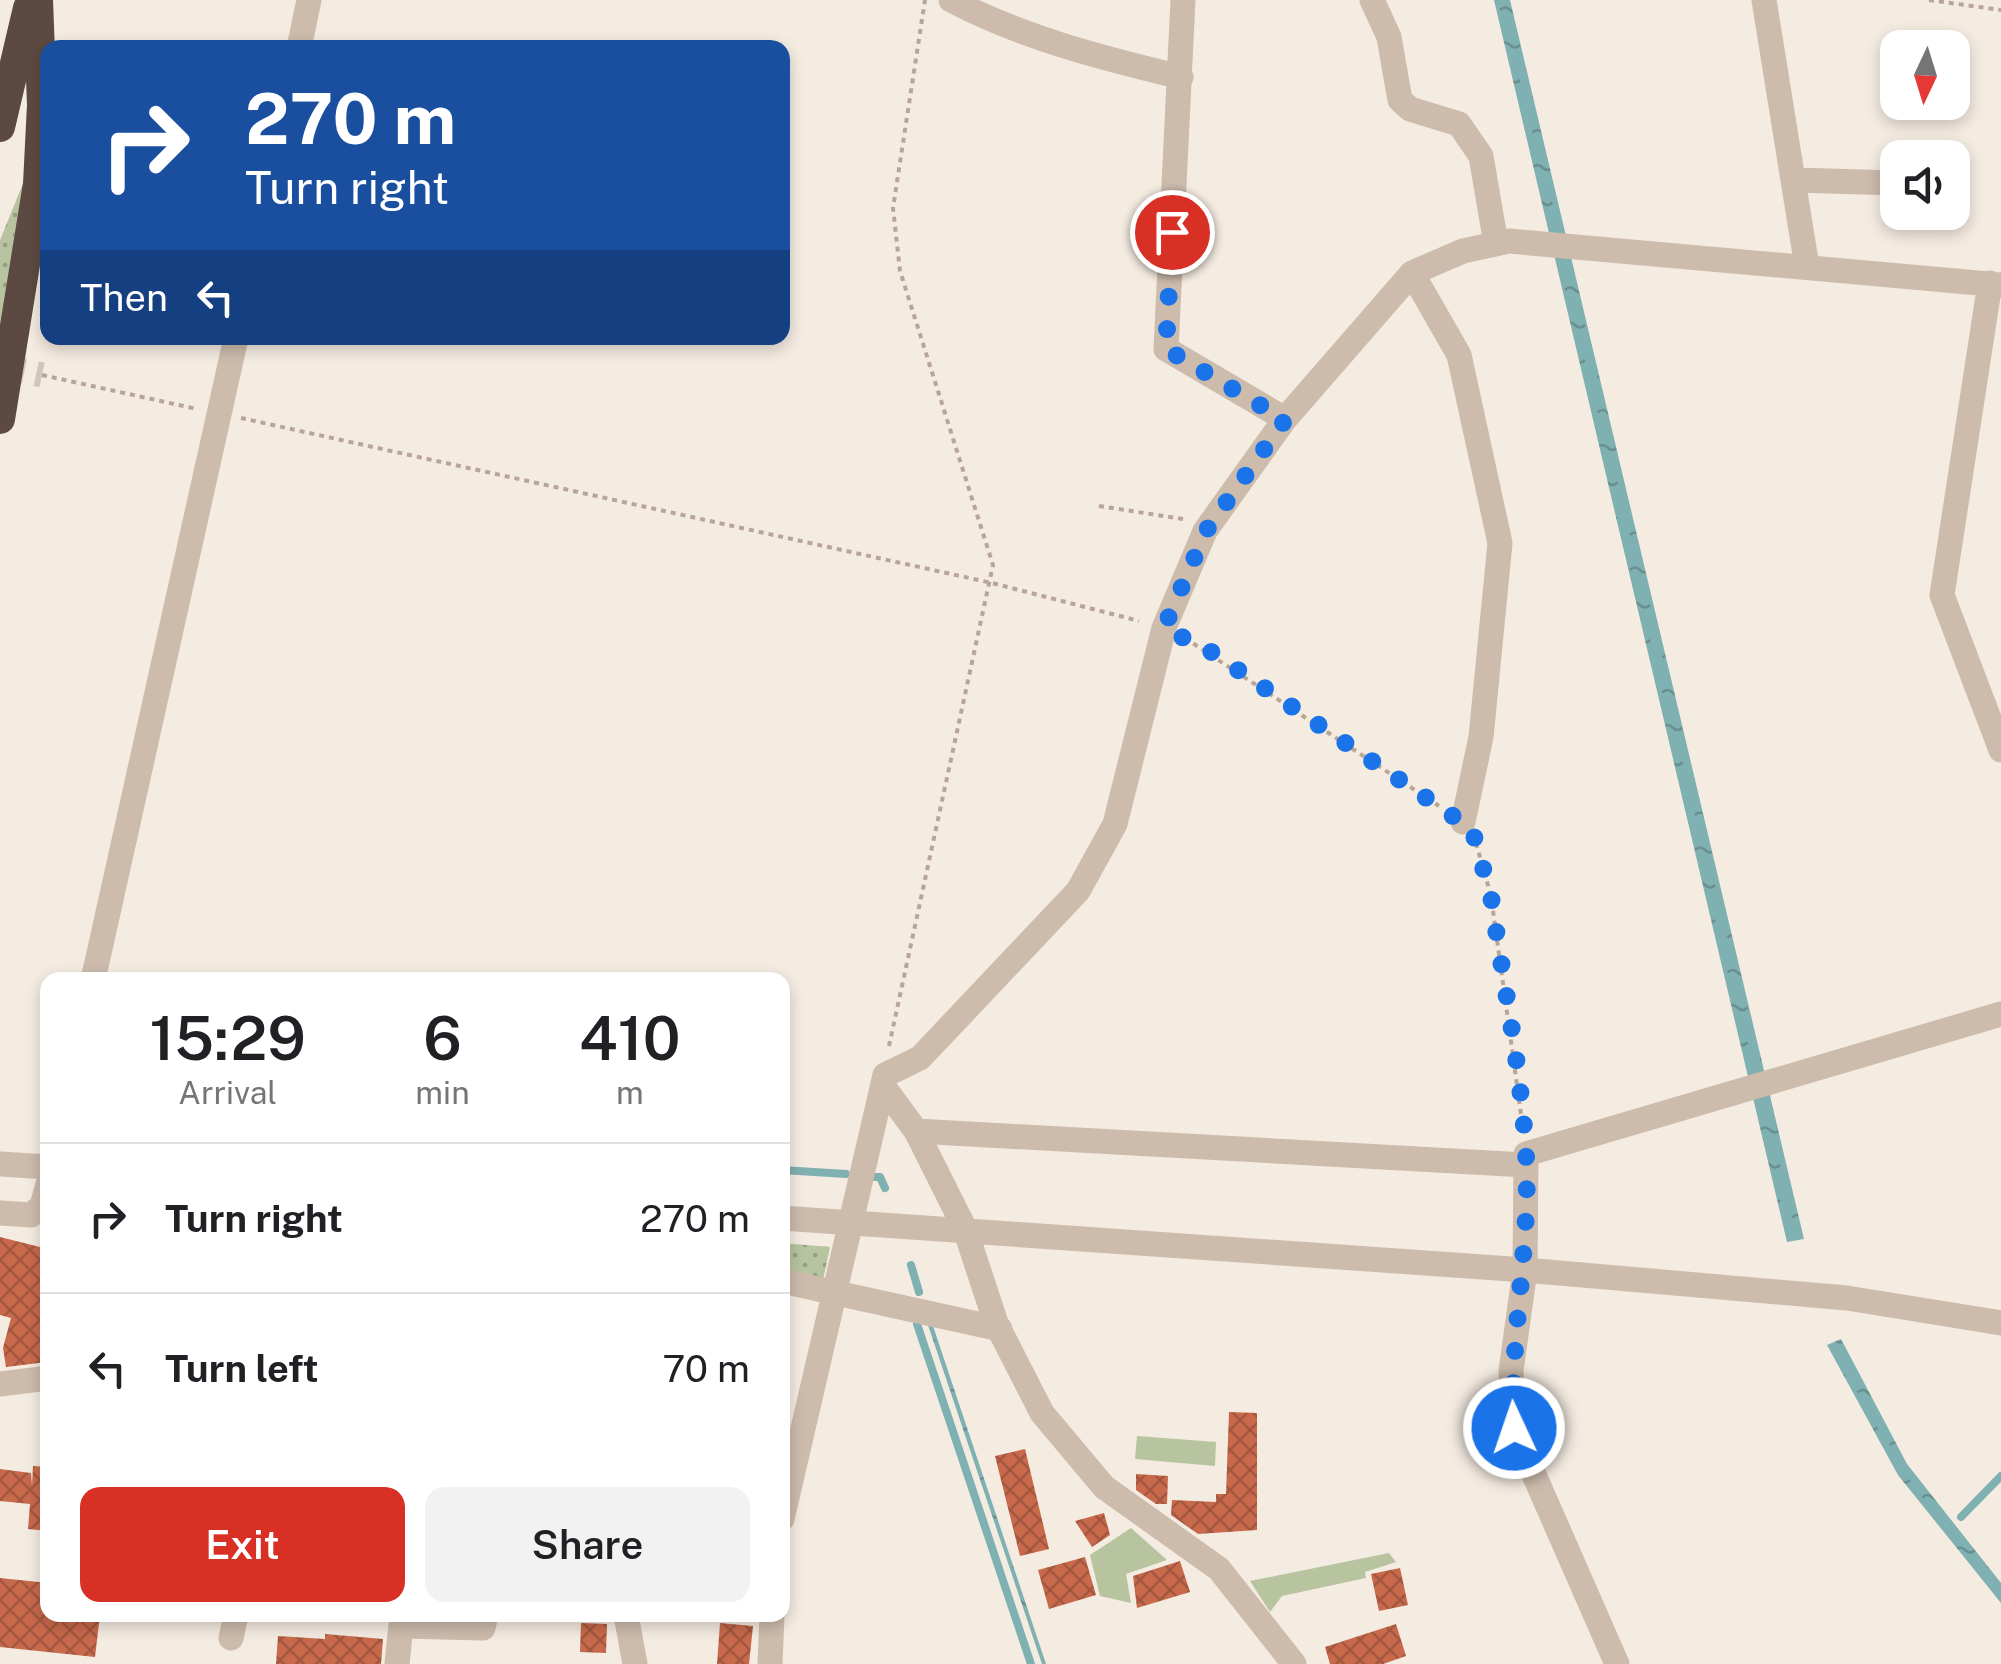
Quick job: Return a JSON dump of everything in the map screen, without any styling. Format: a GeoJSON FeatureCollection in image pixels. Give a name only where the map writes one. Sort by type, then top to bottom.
{"type":"FeatureCollection","features":[{"type":"Feature","properties":{"kind":"highway"},"geometry":{"type":"LineString","coordinates":[[0,126],[30,0]]}},
{"type":"Feature","properties":{"kind":"highway"},"geometry":{"type":"LineString","coordinates":[[38,0],[40,52]]}},
{"type":"Feature","properties":{"kind":"highway"},"geometry":{"type":"LineString","coordinates":[[0,419],[38,184],[40,144]]}},
{"type":"Feature","properties":{"kind":"street"},"geometry":{"type":"LineString","coordinates":[[301,40],[309,0]]}},
{"type":"Feature","properties":{"kind":"street"},"geometry":{"type":"LineString","coordinates":[[950,0],[986,19],[1077,51],[1181,77]]}},
{"type":"Feature","properties":{"kind":"street"},"geometry":{"type":"LineString","coordinates":[[1183,0],[1166,349],[1285,420]]}},
{"type":"Feature","properties":{"kind":"street"},"geometry":{"type":"LineString","coordinates":[[1372,0],[1389,37],[1400,100],[1410,109],[1459,124],[1481,156],[1496,244]]}},
{"type":"Feature","properties":{"kind":"street"},"geometry":{"type":"LineString","coordinates":[[1764,0],[1807,266]]}},
{"type":"Feature","properties":{"kind":"street"},"geometry":{"type":"LineString","coordinates":[[1793,180],[1880,182]]}},
{"type":"Feature","properties":{"kind":"street"},"geometry":{"type":"LineString","coordinates":[[790,1485],[884,1081],[920,1058],[1078,891],[1115,824],[1164,628],[1210,525],[1285,420],[1412,272],[1463,251],[1496,244],[1561,245],[1996,284],[1942,594],[2001,750]]}},
{"type":"Feature","properties":{"kind":"street"},"geometry":{"type":"LineString","coordinates":[[1412,272],[1459,354],[1500,543],[1481,736],[1462,822]]}},
{"type":"Feature","properties":{"kind":"street"},"geometry":{"type":"LineString","coordinates":[[96,972],[235,345]]}},
{"type":"Feature","properties":{"kind":"street"},"geometry":{"type":"LineString","coordinates":[[916,1131],[1526,1159],[2001,1014]]}},
{"type":"Feature","properties":{"kind":"street"},"geometry":{"type":"LineString","coordinates":[[884,1081],[916,1131],[965,1229],[1000,1329],[1042,1413],[1104,1487],[1219,1568],[1294,1664]]}},
{"type":"Feature","properties":{"kind":"street"},"geometry":{"type":"LineString","coordinates":[[1526,1159],[1525,1270],[1512,1371],[1514,1428],[1618,1664]]}},
{"type":"Feature","properties":{"kind":"street"},"geometry":{"type":"LineString","coordinates":[[0,1164],[40,1166]]}},
{"type":"Feature","properties":{"kind":"street"},"geometry":{"type":"LineString","coordinates":[[0,1213],[31,1215],[40,1208]]}},
{"type":"Feature","properties":{"kind":"street"},"geometry":{"type":"LineString","coordinates":[[790,1219],[1525,1270],[1847,1298],[2001,1323]]}},
{"type":"Feature","properties":{"kind":"street"},"geometry":{"type":"LineString","coordinates":[[790,1282],[1000,1329]]}},
{"type":"Feature","properties":{"kind":"street"},"geometry":{"type":"LineString","coordinates":[[0,1384],[40,1379]]}},
{"type":"Feature","properties":{"kind":"street"},"geometry":{"type":"LineString","coordinates":[[397,1664],[403,1622]]}},
{"type":"Feature","properties":{"kind":"street"},"geometry":{"type":"LineString","coordinates":[[423,1622],[483,1628],[484,1622]]}},
{"type":"Feature","properties":{"kind":"street"},"geometry":{"type":"LineString","coordinates":[[627,1622],[634,1664]]}},
{"type":"Feature","properties":{"kind":"street"},"geometry":{"type":"LineString","coordinates":[[770,1664],[772,1622]]}},
{"type":"Feature","properties":{"kind":"path"},"geometry":{"type":"LineString","coordinates":[[884,1081],[993,565],[900,271],[893,208],[925,0]]}},
{"type":"Feature","properties":{"kind":"path"},"geometry":{"type":"LineString","coordinates":[[1929,0],[2001,10]]}},
{"type":"Feature","properties":{"kind":"path"},"geometry":{"type":"LineString","coordinates":[[42,375],[992,583],[1164,628],[1210,651],[1472,829],[1491,896],[1526,1159]]}},
{"type":"Feature","properties":{"kind":"path"},"geometry":{"type":"LineString","coordinates":[[1099,506],[1210,525]]}},
{"type":"Feature","properties":{"kind":"green space"},"geometry":{"type":"Polygon","coordinates":[[[24,181],[0,354],[0,240],[24,181]]]}},
{"type":"Feature","properties":{"kind":"green space"},"geometry":{"type":"Polygon","coordinates":[[[790,1244],[830,1247],[823,1280],[790,1273],[790,1244]]]}},
{"type":"Feature","properties":{"kind":"green space"},"geometry":{"type":"Polygon","coordinates":[[[1137,1436],[1216,1442],[1215,1466],[1135,1459],[1137,1436]]]}},
{"type":"Feature","properties":{"kind":"green space"},"geometry":{"type":"Polygon","coordinates":[[[1131,1528],[1167,1560],[1126,1574],[1131,1603],[1100,1596],[1090,1555],[1131,1528]]]}},
{"type":"Feature","properties":{"kind":"green space"},"geometry":{"type":"Polygon","coordinates":[[[1389,1553],[1396,1562],[1365,1572],[1366,1578],[1282,1596],[1270,1612],[1250,1581],[1389,1553]]]}},
{"type":"Feature","properties":{"kind":"water"},"geometry":{"type":"Polygon","coordinates":[[[1494,0],[1510,0],[1804,1239],[1787,1242],[1494,0]]]}},
{"type":"Feature","properties":{"kind":"water"},"geometry":{"type":"Polygon","coordinates":[[[932,1323],[1046,1664],[1042,1664],[928,1325],[932,1323]]]}},
{"type":"Feature","properties":{"kind":"water"},"geometry":{"type":"Polygon","coordinates":[[[1841,1339],[1907,1464],[2001,1583],[2001,1603],[1898,1475],[1827,1345],[1841,1339]]]}},
{"type":"Feature","properties":{"kind":"building"},"geometry":{"type":"Polygon","coordinates":[[[0,1237],[40,1247],[40,1363],[6,1367],[3,1348],[11,1318],[0,1315],[0,1237]]]}},
{"type":"Feature","properties":{"kind":"building"},"geometry":{"type":"Polygon","coordinates":[[[1229,1412],[1257,1413],[1257,1530],[1198,1534],[1171,1515],[1172,1500],[1216,1502],[1216,1494],[1226,1494],[1229,1412]]]}},
{"type":"Feature","properties":{"kind":"building"},"geometry":{"type":"Polygon","coordinates":[[[1025,1449],[1049,1549],[1020,1556],[995,1456],[1025,1449]]]}},
{"type":"Feature","properties":{"kind":"building"},"geometry":{"type":"Polygon","coordinates":[[[33,1466],[40,1466],[40,1530],[28,1529],[30,1504],[0,1501],[0,1469],[31,1473],[32,1486],[33,1466]]]}},
{"type":"Feature","properties":{"kind":"building"},"geometry":{"type":"Polygon","coordinates":[[[1136,1474],[1168,1476],[1167,1504],[1156,1504],[1136,1490],[1136,1474]]]}},
{"type":"Feature","properties":{"kind":"building"},"geometry":{"type":"Polygon","coordinates":[[[1104,1513],[1110,1535],[1092,1547],[1075,1521],[1104,1513]]]}},
{"type":"Feature","properties":{"kind":"building"},"geometry":{"type":"Polygon","coordinates":[[[1085,1557],[1096,1595],[1049,1609],[1038,1570],[1085,1557]]]}},
{"type":"Feature","properties":{"kind":"building"},"geometry":{"type":"Polygon","coordinates":[[[1180,1561],[1190,1592],[1137,1608],[1133,1576],[1180,1561]]]}},
{"type":"Feature","properties":{"kind":"building"},"geometry":{"type":"Polygon","coordinates":[[[1400,1568],[1408,1605],[1379,1611],[1371,1574],[1400,1568]]]}},
{"type":"Feature","properties":{"kind":"building"},"geometry":{"type":"Polygon","coordinates":[[[0,1578],[40,1582],[40,1622],[99,1622],[95,1657],[0,1647],[0,1578]]]}},
{"type":"Feature","properties":{"kind":"building"},"geometry":{"type":"Polygon","coordinates":[[[581,1623],[607,1624],[606,1653],[580,1652],[581,1623]]]}},
{"type":"Feature","properties":{"kind":"building"},"geometry":{"type":"Polygon","coordinates":[[[720,1623],[753,1626],[749,1664],[717,1664],[720,1623]]]}},
{"type":"Feature","properties":{"kind":"building"},"geometry":{"type":"Polygon","coordinates":[[[1396,1624],[1406,1656],[1383,1664],[1330,1664],[1325,1647],[1396,1624]]]}},
{"type":"Feature","properties":{"kind":"building"},"geometry":{"type":"Polygon","coordinates":[[[325,1634],[383,1639],[381,1664],[276,1664],[278,1636],[325,1639],[325,1634]]]}},
{"type":"Feature","properties":{"kind":"waterway"},"geometry":{"type":"LineString","coordinates":[[790,1170],[846,1174]]}},
{"type":"Feature","properties":{"kind":"waterway"},"geometry":{"type":"LineString","coordinates":[[871,1177],[880,1177],[885,1188]]}},
{"type":"Feature","properties":{"kind":"waterway"},"geometry":{"type":"LineString","coordinates":[[911,1265],[919,1292]]}},
{"type":"Feature","properties":{"kind":"waterway"},"geometry":{"type":"LineString","coordinates":[[917,1324],[1031,1664]]}},
{"type":"Feature","properties":{"kind":"waterway"},"geometry":{"type":"LineString","coordinates":[[1961,1517],[2001,1476]]}},
{"type":"Feature","properties":{"kind":"tunnel"},"geometry":{"type":"LineString","coordinates":[[0,366],[42,375]]}},
{"type":"Feature","properties":{"kind":"route"},"geometry":{"type":"LineString","coordinates":[[1172,232],[1166,349],[1285,420],[1206,531],[1164,628],[1210,651],[1472,829],[1482,862],[1491,896],[1526,1154],[1525,1270],[1512,1371],[1514,1428]]}}]}
